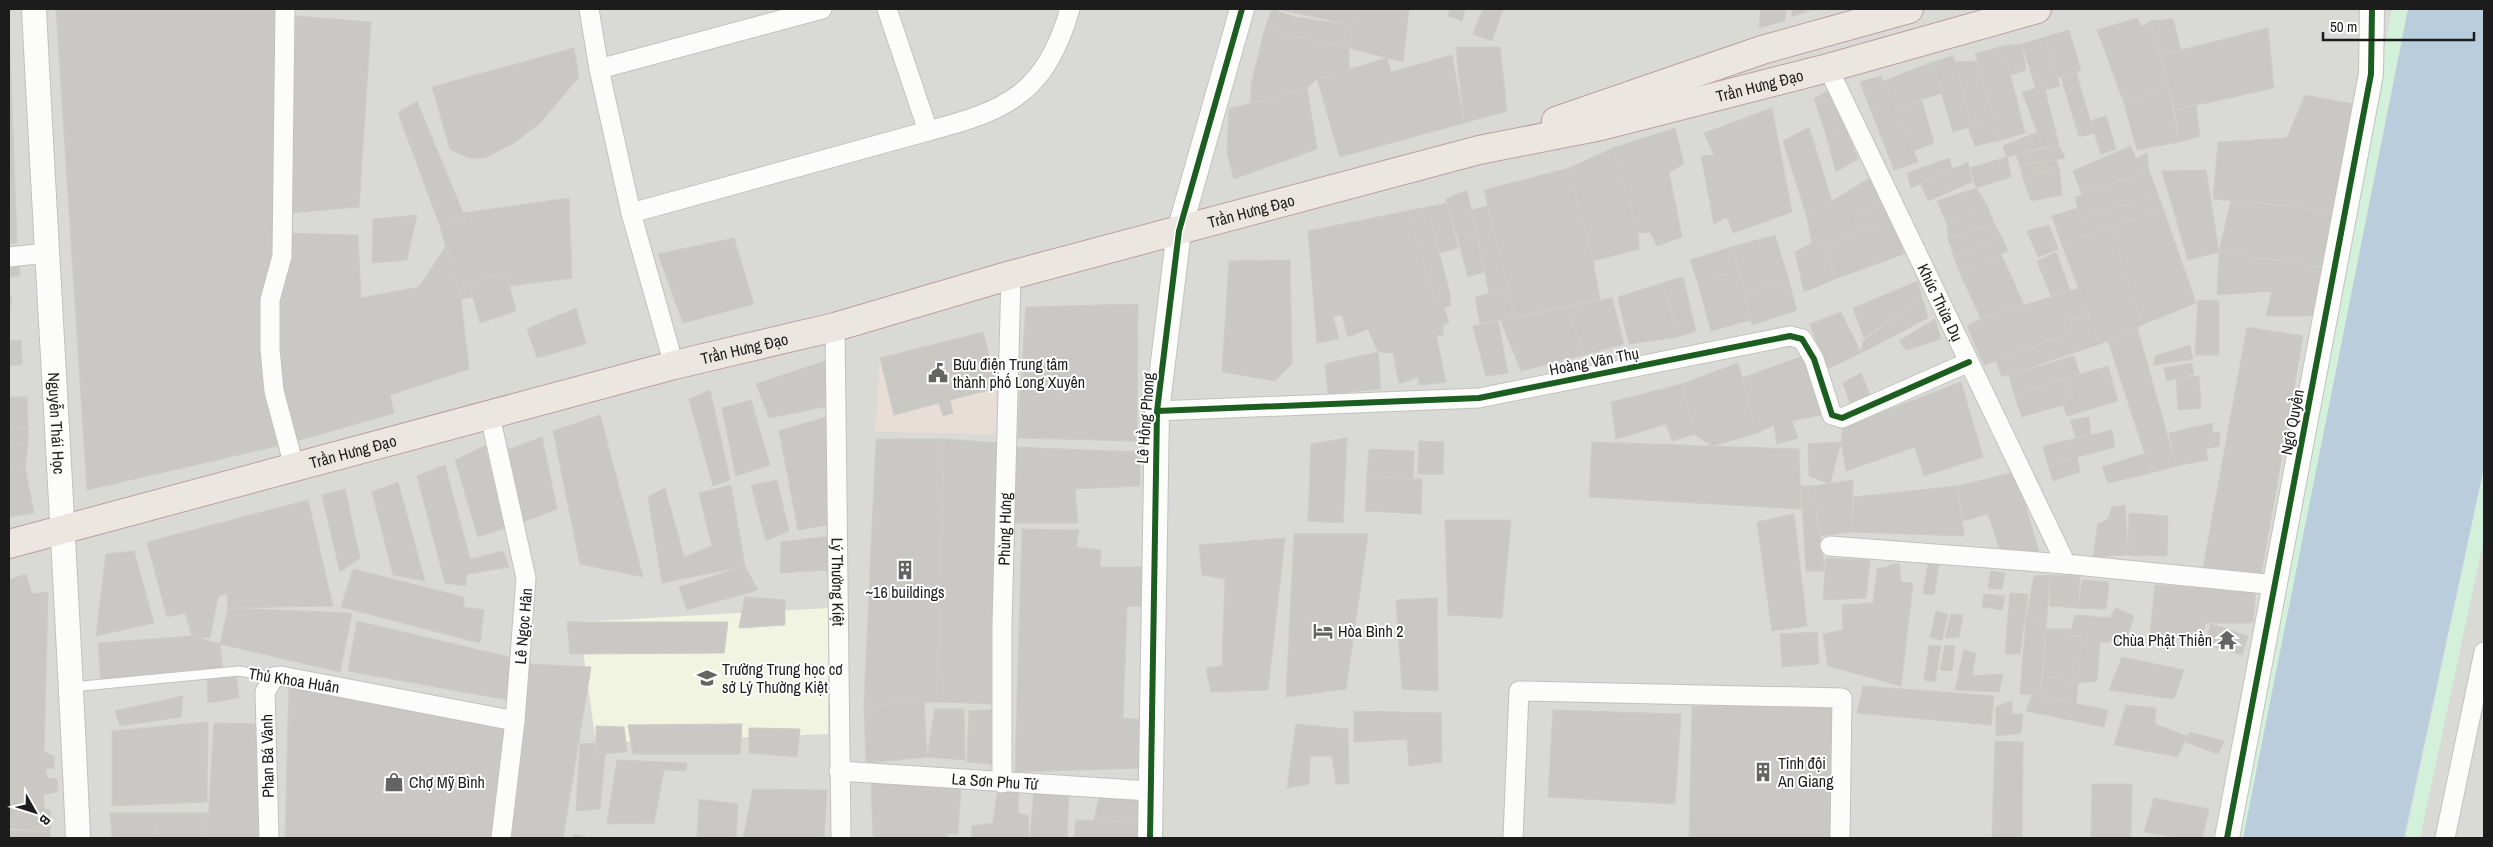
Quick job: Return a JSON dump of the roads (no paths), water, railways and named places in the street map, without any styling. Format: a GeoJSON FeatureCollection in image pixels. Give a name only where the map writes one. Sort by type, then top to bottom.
{"type":"FeatureCollection","features":[{"type":"Feature","properties":{"kind":"highway","name":"Trần Hưng Đạo"},"geometry":{"type":"LineString","coordinates":[[1479,150],[1604,103],[1856,18],[1909,9]]}},
{"type":"Feature","properties":{"kind":"highway","name":"Trần Hưng Đạo"},"geometry":{"type":"LineString","coordinates":[[9,544],[674,365],[835,327],[1011,276],[1479,150],[1601,126],[1828,68],[2037,9]]}},
{"type":"Feature","properties":{"kind":"street","name":"Nguyễn Thái Học"},"geometry":{"type":"LineString","coordinates":[[34,9],[46,253],[64,528],[78,838]]}},
{"type":"Feature","properties":{"kind":"street"},"geometry":{"type":"LineString","coordinates":[[285,9],[282,256],[270,300],[270,349],[274,391],[294,466]]}},
{"type":"Feature","properties":{"kind":"street"},"geometry":{"type":"LineString","coordinates":[[589,9],[598,69],[631,213],[674,365]]}},
{"type":"Feature","properties":{"kind":"street"},"geometry":{"type":"LineString","coordinates":[[598,69],[822,9]]}},
{"type":"Feature","properties":{"kind":"street"},"geometry":{"type":"LineString","coordinates":[[887,9],[928,131]]}},
{"type":"Feature","properties":{"kind":"street"},"geometry":{"type":"LineString","coordinates":[[631,213],[970,120],[1014,99],[1050,62],[1070,9]]}},
{"type":"Feature","properties":{"kind":"street","name":"Lê Hồng Phong"},"geometry":{"type":"LineString","coordinates":[[1150,838],[1157,411],[1178,231],[1242,9]]}},
{"type":"Feature","properties":{"kind":"street","name":"Ngô Quyền"},"geometry":{"type":"LineString","coordinates":[[2227,838],[2371,74],[2372,9]]}},
{"type":"Feature","properties":{"kind":"street","name":"Khúc Thừa Dụ"},"geometry":{"type":"LineString","coordinates":[[1828,68],[2066,564]]}},
{"type":"Feature","properties":{"kind":"street"},"geometry":{"type":"LineString","coordinates":[[9,256],[46,253]]}},
{"type":"Feature","properties":{"kind":"street","name":"Phùng Hưng"},"geometry":{"type":"LineString","coordinates":[[1002,783],[1002,625],[1011,276]]}},
{"type":"Feature","properties":{"kind":"street","name":"Lý Thường Kiệt"},"geometry":{"type":"LineString","coordinates":[[835,327],[841,838]]}},
{"type":"Feature","properties":{"kind":"street","name":"Hoàng Văn Thụ"},"geometry":{"type":"LineString","coordinates":[[1157,411],[1480,398],[1790,336],[1802,339],[1814,359],[1832,415],[1842,418],[1969,362]]}},
{"type":"Feature","properties":{"kind":"street","name":"Lê Ngọc Hân"},"geometry":{"type":"LineString","coordinates":[[490,416],[526,578],[515,721],[501,838]]}},
{"type":"Feature","properties":{"kind":"street"},"geometry":{"type":"LineString","coordinates":[[1830,546],[2066,564],[2276,585]]}},
{"type":"Feature","properties":{"kind":"street"},"geometry":{"type":"LineString","coordinates":[[2445,838],[2484,652]]}},
{"type":"Feature","properties":{"kind":"street","name":"Thủ Khoa Huân"},"geometry":{"type":"LineString","coordinates":[[274,677],[281,676],[515,721]]}},
{"type":"Feature","properties":{"kind":"street","name":"Phan Bá Vành"},"geometry":{"type":"LineString","coordinates":[[269,838],[265,692],[274,677]]}},
{"type":"Feature","properties":{"kind":"street"},"geometry":{"type":"LineString","coordinates":[[1513,838],[1520,691],[1842,698],[1840,838]]}},
{"type":"Feature","properties":{"kind":"street","name":"La Sơn Phu Tử"},"geometry":{"type":"LineString","coordinates":[[839,771],[1002,783],[1150,791]]}},
{"type":"Feature","properties":{"kind":"lane","name":"Thủ Khoa Huân"},"geometry":{"type":"LineString","coordinates":[[72,688],[239,671],[274,677]]}},
{"type":"Feature","properties":{"kind":"water"},"geometry":{"type":"Polygon","coordinates":[[[2408,9],[2484,9],[2484,467],[2404,838],[2243,838],[2408,9]]]}},
{"type":"Feature","properties":{"kind":"place","name":"Bưu điện Trung tâm thành phố Long Xuyên"},"geometry":{"type":"Point","coordinates":[938,373]}},
{"type":"Feature","properties":{"kind":"place","name":"~16 buildings"},"geometry":{"type":"Point","coordinates":[905,570]}},
{"type":"Feature","properties":{"kind":"place","name":"Hòa Bình 2"},"geometry":{"type":"Point","coordinates":[1323,631]}},
{"type":"Feature","properties":{"kind":"place","name":"Chùa Phật Thiền"},"geometry":{"type":"Point","coordinates":[2227,640]}},
{"type":"Feature","properties":{"kind":"place","name":"Trường Trung học cơ sở Lý Thường Kiệt"},"geometry":{"type":"Point","coordinates":[707,678]}},
{"type":"Feature","properties":{"kind":"place","name":"Tỉnh đội An Giang"},"geometry":{"type":"Point","coordinates":[1763,772]}},
{"type":"Feature","properties":{"kind":"place","name":"Chợ Mỹ Bình"},"geometry":{"type":"Point","coordinates":[394,782]}}]}
